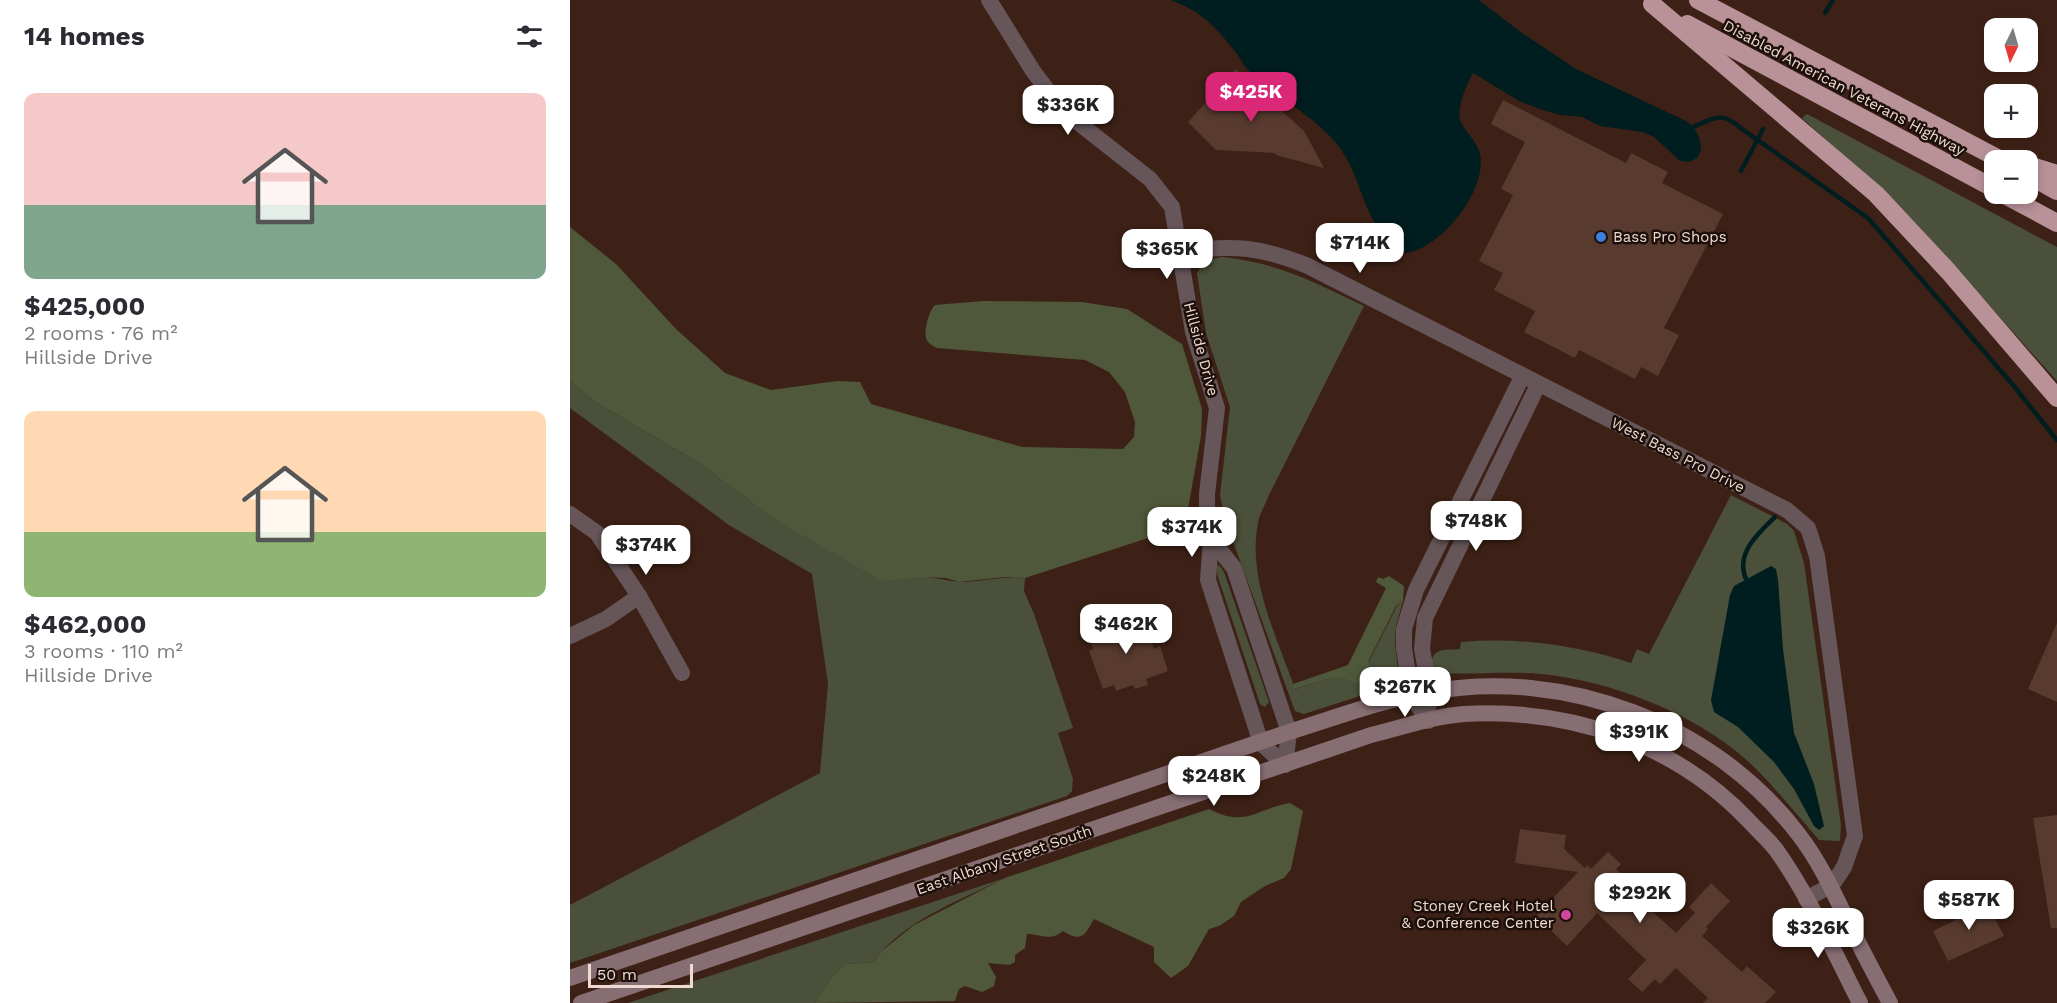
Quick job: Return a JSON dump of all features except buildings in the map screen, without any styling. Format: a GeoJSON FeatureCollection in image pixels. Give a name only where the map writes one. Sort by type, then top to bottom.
{"type":"FeatureCollection","features":[{"type":"Feature","properties":{"kind":"highway","name":"Disabled American Veterans Highway"},"geometry":{"type":"LineString","coordinates":[[1698,0],[1984,152]]}},
{"type":"Feature","properties":{"kind":"highway","name":"Disabled American Veterans Highway"},"geometry":{"type":"LineString","coordinates":[[1648,2],[1984,183]]}},
{"type":"Feature","properties":{"kind":"highway"},"geometry":{"type":"LineString","coordinates":[[1648,2],[1876,194],[1948,271],[2057,398]]}},
{"type":"Feature","properties":{"kind":"highway"},"geometry":{"type":"LineString","coordinates":[[1977,148],[1984,150]]}},
{"type":"Feature","properties":{"kind":"highway"},"geometry":{"type":"LineString","coordinates":[[2038,168],[2057,174]]}},
{"type":"Feature","properties":{"kind":"highway"},"geometry":{"type":"LineString","coordinates":[[2038,180],[2057,190]]}},
{"type":"Feature","properties":{"kind":"highway"},"geometry":{"type":"LineString","coordinates":[[2021,204],[2057,223]]}},
{"type":"Feature","properties":{"kind":"main road","name":"East Albany Street South"},"geometry":{"type":"LineString","coordinates":[[570,978],[1289,732],[1411,695],[1470,687],[1517,686],[1587,696],[1654,720],[1704,746],[1755,786],[1799,835],[1832,885],[1890,1003]]}},
{"type":"Feature","properties":{"kind":"main road","name":"East Albany Street South"},"geometry":{"type":"LineString","coordinates":[[581,1003],[1371,735],[1462,714],[1524,713],[1581,724],[1629,739],[1683,766],[1728,800],[1776,850],[1806,899],[1860,1003]]}},
{"type":"Feature","properties":{"kind":"street","name":"Hillside Drive"},"geometry":{"type":"LineString","coordinates":[[989,0],[1033,71],[1055,100],[1104,144],[1136,166],[1172,207],[1193,332],[1217,408],[1207,494],[1211,539],[1208,580],[1261,743]]}},
{"type":"Feature","properties":{"kind":"street","name":"West Bass Pro Drive"},"geometry":{"type":"LineString","coordinates":[[1181,251],[1223,246],[1279,254],[1308,266],[1786,510],[1808,528],[1817,556],[1855,836],[1844,867],[1832,885]]}},
{"type":"Feature","properties":{"kind":"street"},"geometry":{"type":"LineString","coordinates":[[1428,721],[1411,695],[1404,648],[1404,629],[1416,590],[1522,377]]}},
{"type":"Feature","properties":{"kind":"street"},"geometry":{"type":"LineString","coordinates":[[1428,721],[1430,692],[1422,649],[1425,618],[1538,385]]}},
{"type":"Feature","properties":{"kind":"street"},"geometry":{"type":"LineString","coordinates":[[570,514],[597,533],[639,596],[682,673]]}},
{"type":"Feature","properties":{"kind":"street"},"geometry":{"type":"LineString","coordinates":[[1211,539],[1234,568],[1289,732],[1285,765]]}},
{"type":"Feature","properties":{"kind":"street"},"geometry":{"type":"LineString","coordinates":[[570,636],[606,619],[639,596]]}},
{"type":"Feature","properties":{"kind":"street"},"geometry":{"type":"LineString","coordinates":[[1261,743],[1285,765]]}},
{"type":"Feature","properties":{"kind":"street"},"geometry":{"type":"LineString","coordinates":[[1806,899],[1832,885]]}},
{"type":"Feature","properties":{"kind":"green space"},"geometry":{"type":"Polygon","coordinates":[[[1807,114],[2057,247],[2057,381],[1908,215],[1802,118],[1807,114]]]}},
{"type":"Feature","properties":{"kind":"green space"},"geometry":{"type":"Polygon","coordinates":[[[570,227],[616,264],[676,329],[725,373],[771,390],[837,381],[860,382],[871,404],[1022,447],[1123,449],[1134,437],[1135,422],[1125,392],[1109,372],[1085,360],[937,348],[926,338],[928,320],[935,305],[983,301],[1082,302],[1127,309],[1182,344],[1202,409],[1201,436],[1185,526],[1025,578],[1005,577],[959,582],[946,578],[926,577],[882,581],[774,519],[699,463],[592,400],[570,380],[570,227]]]}},
{"type":"Feature","properties":{"kind":"green space"},"geometry":{"type":"Polygon","coordinates":[[[1222,257],[1279,269],[1364,306],[1261,513],[1256,544],[1257,565],[1260,586],[1272,628],[1295,689],[1326,679],[1342,679],[1357,685],[1397,606],[1403,601],[1396,626],[1395,644],[1399,678],[1388,687],[1304,714],[1295,711],[1224,517],[1220,495],[1230,407],[1206,333],[1197,273],[1206,260],[1222,257]]]}},
{"type":"Feature","properties":{"kind":"green space"},"geometry":{"type":"Polygon","coordinates":[[[570,380],[592,400],[699,463],[774,519],[926,577],[964,582],[1025,578],[1024,591],[1073,728],[1058,733],[1073,779],[1072,791],[1067,796],[570,963],[570,905],[820,773],[828,684],[812,574],[729,525],[570,408],[570,380]]]}},
{"type":"Feature","properties":{"kind":"green space"},"geometry":{"type":"Polygon","coordinates":[[[1731,495],[1787,524],[1794,531],[1804,563],[1841,825],[1840,841],[1819,840],[1762,775],[1741,755],[1689,720],[1660,706],[1630,694],[1570,678],[1528,673],[1436,673],[1431,663],[1437,652],[1460,649],[1461,642],[1483,641],[1526,642],[1568,647],[1631,663],[1637,649],[1649,654],[1731,495]]]}},
{"type":"Feature","properties":{"kind":"green space"},"geometry":{"type":"Polygon","coordinates":[[[1219,565],[1224,572],[1269,702],[1265,707],[1260,704],[1218,577],[1216,566],[1219,565]]]}},
{"type":"Feature","properties":{"kind":"green space"},"geometry":{"type":"Polygon","coordinates":[[[1389,576],[1404,586],[1403,601],[1396,606],[1369,660],[1367,677],[1357,685],[1342,679],[1334,679],[1318,681],[1294,689],[1293,684],[1348,665],[1386,588],[1376,582],[1378,577],[1383,579],[1389,576]]]}},
{"type":"Feature","properties":{"kind":"green space"},"geometry":{"type":"Polygon","coordinates":[[[1290,803],[1303,811],[1291,869],[1284,878],[1265,886],[1241,902],[1234,916],[1219,926],[1209,929],[1188,966],[1171,978],[1154,962],[1154,947],[1094,919],[1085,933],[1079,937],[1063,931],[1050,937],[1027,934],[1025,948],[1015,955],[1015,962],[1009,965],[988,963],[996,977],[994,986],[982,992],[965,986],[959,989],[955,1001],[815,1003],[833,975],[845,964],[873,962],[883,950],[914,925],[1005,878],[1209,809],[1232,817],[1242,817],[1290,803]]]}},
{"type":"Feature","properties":{"kind":"green space"},"geometry":{"type":"Polygon","coordinates":[[[1005,878],[916,923],[900,934],[873,962],[845,964],[833,975],[815,1003],[628,1003],[1005,878]]]}},
{"type":"Feature","properties":{"kind":"water"},"geometry":{"type":"Polygon","coordinates":[[[1170,0],[1479,0],[1522,33],[1576,69],[1686,121],[1698,134],[1701,151],[1697,158],[1689,162],[1680,161],[1654,137],[1643,132],[1600,126],[1582,117],[1560,115],[1540,109],[1519,101],[1473,73],[1462,97],[1460,117],[1480,154],[1481,168],[1477,184],[1459,216],[1446,230],[1419,249],[1405,253],[1379,230],[1346,157],[1336,143],[1316,123],[1257,79],[1220,33],[1206,20],[1181,4],[1170,0]]]}},
{"type":"Feature","properties":{"kind":"water"},"geometry":{"type":"Polygon","coordinates":[[[1771,566],[1776,569],[1778,580],[1783,649],[1794,733],[1814,784],[1824,826],[1819,830],[1814,826],[1794,789],[1774,762],[1738,727],[1714,712],[1711,700],[1730,595],[1734,586],[1771,566]]]}},
{"type":"Feature","properties":{"kind":"waterway"},"geometry":{"type":"LineString","coordinates":[[1825,13],[1833,0]]}},
{"type":"Feature","properties":{"kind":"waterway"},"geometry":{"type":"LineString","coordinates":[[1693,127],[1713,118],[1724,118],[1735,123],[1868,218],[2014,386],[2057,440]]}},
{"type":"Feature","properties":{"kind":"waterway"},"geometry":{"type":"LineString","coordinates":[[1741,171],[1763,129]]}},
{"type":"Feature","properties":{"kind":"waterway"},"geometry":{"type":"LineString","coordinates":[[1746,579],[1743,570],[1746,553],[1755,537],[1775,517]]}},
{"type":"Feature","properties":{"kind":"place","name":"Bass Pro Shops"},"geometry":{"type":"Point","coordinates":[1601,237]}},
{"type":"Feature","properties":{"kind":"place","name":"Stoney Creek Hotel & Conference Center"},"geometry":{"type":"Point","coordinates":[1566,915]}}]}
